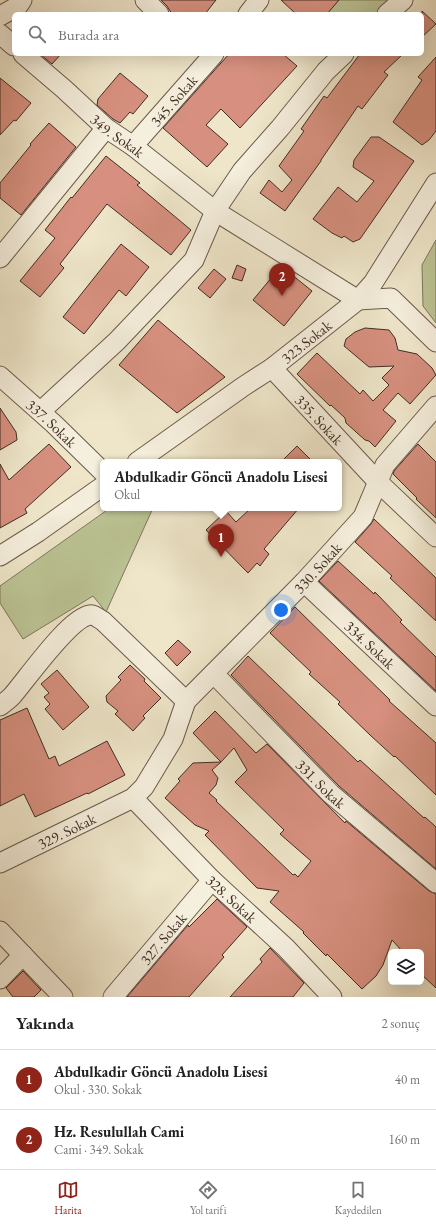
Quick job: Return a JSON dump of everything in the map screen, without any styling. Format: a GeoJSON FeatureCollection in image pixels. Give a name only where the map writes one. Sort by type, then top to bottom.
{"type":"FeatureCollection","features":[{"type":"Feature","properties":{"kind":"street"},"geometry":{"type":"LineString","coordinates":[[0,16],[18,6],[22,0]]}},
{"type":"Feature","properties":{"kind":"street"},"geometry":{"type":"LineString","coordinates":[[145,0],[157,12]]}},
{"type":"Feature","properties":{"kind":"street"},"geometry":{"type":"LineString","coordinates":[[249,12],[258,0]]}},
{"type":"Feature","properties":{"kind":"street"},"geometry":{"type":"LineString","coordinates":[[389,12],[403,0]]}},
{"type":"Feature","properties":{"kind":"street"},"geometry":{"type":"LineString","coordinates":[[0,34],[12,44]]}},
{"type":"Feature","properties":{"kind":"street","name":"349. Sokak"},"geometry":{"type":"LineString","coordinates":[[25,56],[106,128],[133,146],[215,211],[358,300]]}},
{"type":"Feature","properties":{"kind":"street"},"geometry":{"type":"LineString","coordinates":[[41,411],[117,341],[194,260],[215,211],[242,171],[280,128],[326,71],[342,56]]}},
{"type":"Feature","properties":{"kind":"street","name":"345. Sokak"},"geometry":{"type":"LineString","coordinates":[[133,146],[207,57]]}},
{"type":"Feature","properties":{"kind":"street"},"geometry":{"type":"LineString","coordinates":[[0,258],[106,128]]}},
{"type":"Feature","properties":{"kind":"street","name":"323.Sokak"},"geometry":{"type":"LineString","coordinates":[[141,459],[244,386],[272,368],[358,300],[373,283],[436,183]]}},
{"type":"Feature","properties":{"kind":"street"},"geometry":{"type":"LineString","coordinates":[[358,300],[391,298],[436,342]]}},
{"type":"Feature","properties":{"kind":"street","name":"335. Sokak"},"geometry":{"type":"LineString","coordinates":[[272,368],[378,482],[436,537]]}},
{"type":"Feature","properties":{"kind":"street","name":"337. Sokak"},"geometry":{"type":"LineString","coordinates":[[2,380],[41,411],[100,469]]}},
{"type":"Feature","properties":{"kind":"street","name":"330. Sokak"},"geometry":{"type":"LineString","coordinates":[[133,798],[144,788],[173,739],[186,701],[304,582],[362,516],[385,466],[436,406]]}},
{"type":"Feature","properties":{"kind":"street"},"geometry":{"type":"LineString","coordinates":[[0,556],[38,532],[100,488]]}},
{"type":"Feature","properties":{"kind":"street","name":"334. Sokak"},"geometry":{"type":"LineString","coordinates":[[304,582],[436,706]]}},
{"type":"Feature","properties":{"kind":"street"},"geometry":{"type":"LineString","coordinates":[[0,706],[11,697],[57,640],[80,619],[89,615],[93,615],[103,621],[186,701]]}},
{"type":"Feature","properties":{"kind":"street","name":"331. Sokak"},"geometry":{"type":"LineString","coordinates":[[214,674],[331,794],[436,883]]}},
{"type":"Feature","properties":{"kind":"street","name":"329. Sokak"},"geometry":{"type":"LineString","coordinates":[[0,863],[133,798]]}},
{"type":"Feature","properties":{"kind":"street","name":"328. Sokak"},"geometry":{"type":"LineString","coordinates":[[133,798],[212,880],[286,948],[331,997]]}},
{"type":"Feature","properties":{"kind":"street","name":"327. Sokak"},"geometry":{"type":"LineString","coordinates":[[113,997],[212,880]]}},
{"type":"Feature","properties":{"kind":"street"},"geometry":{"type":"LineString","coordinates":[[0,931],[63,997]]}},
{"type":"Feature","properties":{"kind":"street"},"geometry":{"type":"LineString","coordinates":[[0,979],[23,955]]}},
{"type":"Feature","properties":{"kind":"green space"},"geometry":{"type":"Polygon","coordinates":[[[292,0],[391,0],[378,12],[304,12],[292,0]]]}},
{"type":"Feature","properties":{"kind":"green space"},"geometry":{"type":"Polygon","coordinates":[[[436,240],[436,323],[423,306],[422,265],[436,240]]]}},
{"type":"Feature","properties":{"kind":"green space"},"geometry":{"type":"Polygon","coordinates":[[[106,511],[152,511],[106,612],[93,596],[23,639],[0,603],[0,586],[106,511]]]}},
{"type":"Feature","properties":{"kind":"building"},"geometry":{"type":"Polygon","coordinates":[[[161,0],[216,0],[207,12],[171,12],[161,0]]]}},
{"type":"Feature","properties":{"kind":"building"},"geometry":{"type":"Polygon","coordinates":[[[281,0],[339,0],[329,12],[294,12],[281,0]]]}},
{"type":"Feature","properties":{"kind":"building"},"geometry":{"type":"Polygon","coordinates":[[[424,13],[436,24],[424,35],[424,13]]]}},
{"type":"Feature","properties":{"kind":"building"},"geometry":{"type":"Polygon","coordinates":[[[42,56],[59,56],[52,64],[42,56]]]}},
{"type":"Feature","properties":{"kind":"building"},"geometry":{"type":"Polygon","coordinates":[[[227,56],[285,56],[297,66],[240,128],[221,109],[206,125],[228,144],[207,167],[163,128],[227,56]]]}},
{"type":"Feature","properties":{"kind":"building"},"geometry":{"type":"Polygon","coordinates":[[[358,56],[401,56],[384,72],[388,75],[362,109],[358,106],[285,211],[260,193],[269,180],[282,192],[292,180],[279,166],[304,131],[301,129],[324,96],[327,98],[358,56]]]}},
{"type":"Feature","properties":{"kind":"building"},"geometry":{"type":"Polygon","coordinates":[[[436,57],[436,131],[429,140],[422,145],[393,122],[422,80],[418,77],[436,57]]]}},
{"type":"Feature","properties":{"kind":"building"},"geometry":{"type":"Polygon","coordinates":[[[120,73],[148,96],[133,114],[130,112],[120,123],[97,105],[98,99],[120,73]]]}},
{"type":"Feature","properties":{"kind":"building"},"geometry":{"type":"Polygon","coordinates":[[[0,78],[31,103],[16,121],[14,120],[0,135],[0,78]]]}},
{"type":"Feature","properties":{"kind":"building"},"geometry":{"type":"Polygon","coordinates":[[[49,123],[76,147],[21,215],[0,198],[0,183],[31,145],[30,144],[49,123]]]}},
{"type":"Feature","properties":{"kind":"building"},"geometry":{"type":"Polygon","coordinates":[[[371,137],[379,137],[414,161],[360,239],[353,242],[344,236],[342,238],[332,233],[313,219],[338,187],[357,202],[374,181],[353,167],[354,160],[371,137]]]}},
{"type":"Feature","properties":{"kind":"building"},"geometry":{"type":"Polygon","coordinates":[[[106,156],[140,183],[137,185],[191,230],[171,255],[107,204],[60,264],[64,268],[40,297],[20,281],[55,238],[45,230],[106,156]]]}},
{"type":"Feature","properties":{"kind":"building"},"geometry":{"type":"Polygon","coordinates":[[[121,244],[149,267],[126,296],[119,290],[84,334],[63,317],[121,244]]]}},
{"type":"Feature","properties":{"kind":"building"},"geometry":{"type":"Polygon","coordinates":[[[237,265],[246,269],[242,281],[232,278],[237,265]]]}},
{"type":"Feature","properties":{"kind":"building"},"geometry":{"type":"Polygon","coordinates":[[[281,266],[312,291],[284,326],[253,300],[281,266]]]}},
{"type":"Feature","properties":{"kind":"building"},"geometry":{"type":"Polygon","coordinates":[[[214,269],[226,279],[210,298],[198,288],[214,269]]]}},
{"type":"Feature","properties":{"kind":"building"},"geometry":{"type":"Polygon","coordinates":[[[158,320],[225,377],[177,413],[119,365],[158,320]]]}},
{"type":"Feature","properties":{"kind":"building"},"geometry":{"type":"Polygon","coordinates":[[[365,328],[389,330],[395,338],[398,350],[417,354],[432,368],[436,375],[410,404],[398,393],[383,410],[396,421],[375,447],[346,423],[345,418],[331,405],[330,406],[297,374],[317,353],[360,394],[363,390],[373,401],[389,385],[382,378],[394,366],[369,367],[344,346],[346,339],[355,332],[365,328]]]}},
{"type":"Feature","properties":{"kind":"building"},"geometry":{"type":"Polygon","coordinates":[[[0,408],[16,432],[17,440],[0,450],[0,408]]]}},
{"type":"Feature","properties":{"kind":"building"},"geometry":{"type":"Polygon","coordinates":[[[49,444],[71,467],[25,509],[27,513],[0,528],[0,464],[9,480],[49,444]]]}},
{"type":"Feature","properties":{"kind":"building"},"geometry":{"type":"Polygon","coordinates":[[[418,444],[436,462],[436,518],[393,474],[418,444]]]}},
{"type":"Feature","properties":{"kind":"building"},"geometry":{"type":"Polygon","coordinates":[[[297,446],[310,459],[284,459],[297,446]]]}},
{"type":"Feature","properties":{"kind":"building"},"geometry":{"type":"Polygon","coordinates":[[[226,511],[236,522],[248,511],[296,511],[264,549],[269,554],[260,566],[257,563],[248,573],[206,530],[226,511]]]}},
{"type":"Feature","properties":{"kind":"building"},"geometry":{"type":"Polygon","coordinates":[[[374,519],[436,578],[436,621],[390,578],[392,576],[355,542],[374,519]]]}},
{"type":"Feature","properties":{"kind":"building"},"geometry":{"type":"Polygon","coordinates":[[[338,561],[374,594],[375,592],[402,620],[400,622],[436,657],[436,691],[319,581],[338,561]]]}},
{"type":"Feature","properties":{"kind":"building"},"geometry":{"type":"Polygon","coordinates":[[[295,607],[390,700],[389,701],[436,743],[436,795],[338,704],[340,702],[309,674],[311,672],[270,633],[295,607]]]}},
{"type":"Feature","properties":{"kind":"building"},"geometry":{"type":"Polygon","coordinates":[[[178,640],[191,652],[177,666],[165,653],[178,640]]]}},
{"type":"Feature","properties":{"kind":"building"},"geometry":{"type":"Polygon","coordinates":[[[248,656],[358,762],[360,760],[436,827],[436,869],[339,786],[231,675],[248,656]]]}},
{"type":"Feature","properties":{"kind":"building"},"geometry":{"type":"Polygon","coordinates":[[[130,665],[145,679],[144,681],[161,698],[143,716],[145,718],[133,731],[115,714],[118,711],[107,702],[106,696],[121,680],[118,677],[130,665]]]}},
{"type":"Feature","properties":{"kind":"building"},"geometry":{"type":"Polygon","coordinates":[[[57,670],[89,707],[63,730],[45,709],[50,704],[44,697],[49,693],[41,684],[57,670]]]}},
{"type":"Feature","properties":{"kind":"building"},"geometry":{"type":"Polygon","coordinates":[[[27,708],[49,759],[55,756],[59,766],[107,741],[125,775],[88,794],[87,793],[35,817],[24,794],[0,806],[0,720],[27,708]]]}},
{"type":"Feature","properties":{"kind":"building"},"geometry":{"type":"Polygon","coordinates":[[[215,711],[256,753],[267,744],[345,823],[346,821],[429,891],[436,894],[436,988],[424,977],[424,949],[400,949],[392,940],[383,965],[376,976],[362,989],[327,954],[326,956],[303,933],[304,932],[270,902],[279,891],[257,888],[205,835],[209,831],[195,825],[165,798],[180,781],[178,779],[193,763],[221,762],[193,733],[215,711]],[[234,748],[212,770],[218,778],[216,785],[209,793],[293,875],[295,874],[298,877],[311,861],[280,834],[284,830],[235,782],[247,770],[234,748]]]}},
{"type":"Feature","properties":{"kind":"building"},"geometry":{"type":"Polygon","coordinates":[[[217,899],[247,927],[222,955],[224,957],[189,997],[127,997],[188,925],[189,927],[217,899]]]}},
{"type":"Feature","properties":{"kind":"building"},"geometry":{"type":"Polygon","coordinates":[[[270,948],[304,983],[293,997],[230,997],[262,962],[260,959],[270,948]]]}},
{"type":"Feature","properties":{"kind":"building"},"geometry":{"type":"Polygon","coordinates":[[[23,971],[41,990],[34,997],[13,997],[6,988],[23,971]]]}},
{"type":"Feature","properties":{"kind":"place","name":"Hz. Resulullah Cami"},"geometry":{"type":"Point","coordinates":[282,296]}},
{"type":"Feature","properties":{"kind":"place","name":"Abdulkadir Göncü Anadolu Lisesi"},"geometry":{"type":"Point","coordinates":[221,557]}}]}
